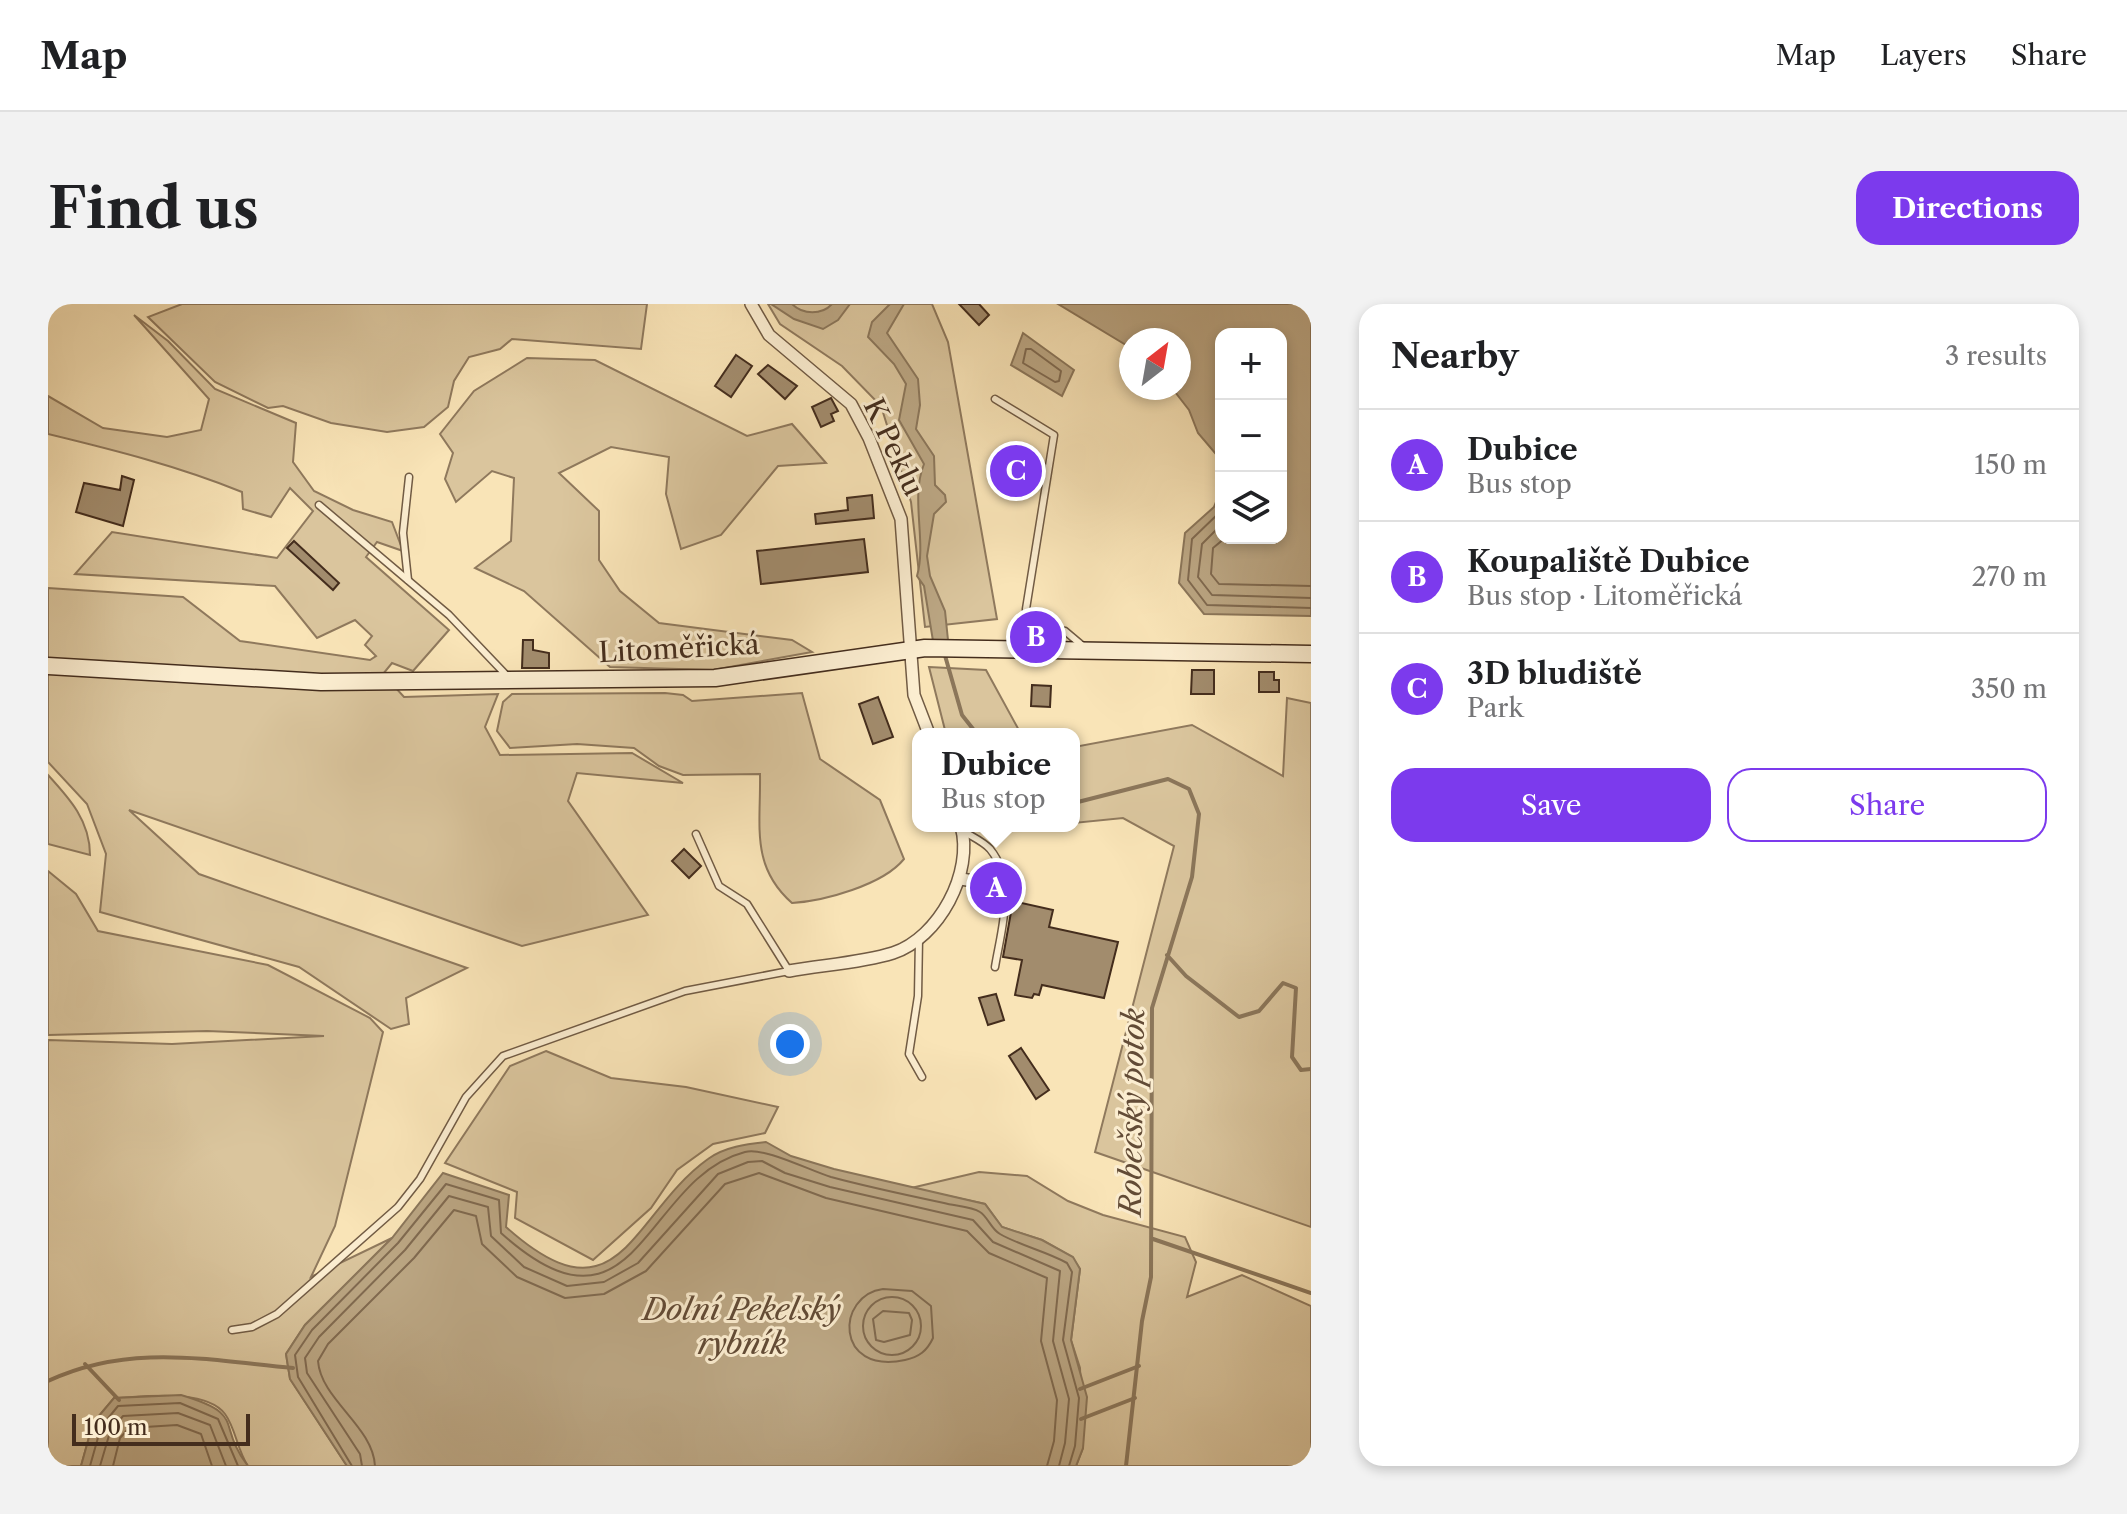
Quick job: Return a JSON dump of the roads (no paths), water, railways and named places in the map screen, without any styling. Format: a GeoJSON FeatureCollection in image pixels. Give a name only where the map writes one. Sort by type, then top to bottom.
{"type":"FeatureCollection","features":[{"type":"Feature","properties":{"kind":"street","name":"K Peklu"},"geometry":{"type":"LineString","coordinates":[[751,304],[769,335],[851,404],[869,438],[901,519],[918,649],[914,695],[927,728]]}},
{"type":"Feature","properties":{"kind":"street","name":"Litoměřická"},"geometry":{"type":"LineString","coordinates":[[48,666],[321,682],[715,678],[918,649],[1311,654]]}},
{"type":"Feature","properties":{"kind":"street"},"geometry":{"type":"LineString","coordinates":[[789,971],[894,953],[919,938],[940,915],[961,879],[962,832]]}},
{"type":"Feature","properties":{"kind":"street"},"geometry":{"type":"LineString","coordinates":[[961,879],[1005,886]]}},
{"type":"Feature","properties":{"kind":"lane"},"geometry":{"type":"LineString","coordinates":[[995,399],[1054,435],[1027,625],[1065,631],[1086,649]]}},
{"type":"Feature","properties":{"kind":"lane"},"geometry":{"type":"LineString","coordinates":[[408,580],[403,533],[409,477]]}},
{"type":"Feature","properties":{"kind":"lane"},"geometry":{"type":"LineString","coordinates":[[319,505],[408,580],[496,661],[510,680]]}},
{"type":"Feature","properties":{"kind":"lane"},"geometry":{"type":"LineString","coordinates":[[967,832],[990,849],[1005,886],[1006,900],[995,967]]}},
{"type":"Feature","properties":{"kind":"lane"},"geometry":{"type":"LineString","coordinates":[[232,1330],[252,1327],[277,1314],[398,1207],[420,1179],[466,1097],[503,1056],[685,991],[789,971],[747,904],[719,886],[696,834]]}},
{"type":"Feature","properties":{"kind":"lane"},"geometry":{"type":"LineString","coordinates":[[919,938],[918,996],[909,1054],[922,1077]]}},
{"type":"Feature","properties":{"kind":"water"},"geometry":{"type":"Polygon","coordinates":[[[771,304],[792,304],[812,312],[832,304],[850,304],[838,320],[823,329],[794,319],[771,304]]]}},
{"type":"Feature","properties":{"kind":"water"},"geometry":{"type":"Polygon","coordinates":[[[890,304],[904,304],[887,333],[918,379],[920,405],[916,429],[934,456],[935,485],[945,495],[946,502],[934,514],[927,556],[930,576],[945,611],[948,640],[933,641],[924,586],[917,576],[920,563],[918,491],[924,464],[899,420],[906,384],[894,364],[868,337],[872,322],[890,304]]]}},
{"type":"Feature","properties":{"kind":"water"},"geometry":{"type":"Polygon","coordinates":[[[1058,304],[1311,304],[1311,616],[1204,614],[1179,583],[1185,533],[1215,505],[1215,544],[1287,544],[1287,328],[1215,328],[1215,453],[1198,433],[1181,400],[1191,400],[1191,328],[1119,328],[1119,341],[1058,304]]]}},
{"type":"Feature","properties":{"kind":"water"},"geometry":{"type":"Polygon","coordinates":[[[1023,333],[1074,370],[1062,396],[1011,365],[1023,333]]]}},
{"type":"Feature","properties":{"kind":"water","name":"Dolní Pekelský rybník"},"geometry":{"type":"Polygon","coordinates":[[[766,1142],[791,1156],[834,1169],[985,1204],[1002,1227],[1042,1240],[1073,1257],[1080,1269],[1071,1340],[1087,1397],[1083,1448],[1076,1466],[347,1466],[290,1379],[286,1354],[305,1325],[392,1238],[443,1173],[509,1195],[506,1227],[544,1256],[575,1267],[600,1265],[621,1252],[682,1182],[708,1159],[728,1149],[766,1142]]]}},
{"type":"Feature","properties":{"kind":"water"},"geometry":{"type":"Polygon","coordinates":[[[181,1395],[215,1408],[223,1415],[248,1466],[81,1466],[93,1423],[114,1398],[181,1395]]]}},
{"type":"Feature","properties":{"kind":"waterway","name":"Robečský potok"},"geometry":{"type":"LineString","coordinates":[[944,652],[962,715],[972,728]]}},
{"type":"Feature","properties":{"kind":"waterway","name":"Robečský potok"},"geometry":{"type":"LineString","coordinates":[[1080,801],[1168,779],[1189,789],[1199,814],[1192,877],[1152,1008],[1151,1277],[1142,1321],[1126,1466]]}},
{"type":"Feature","properties":{"kind":"waterway"},"geometry":{"type":"LineString","coordinates":[[1167,955],[1186,976],[1239,1017],[1259,1011],[1283,983],[1296,988],[1292,1057],[1301,1070],[1311,1069]]}},
{"type":"Feature","properties":{"kind":"waterway"},"geometry":{"type":"LineString","coordinates":[[1153,1239],[1311,1293]]}},
{"type":"Feature","properties":{"kind":"waterway"},"geometry":{"type":"LineString","coordinates":[[48,1381],[78,1369],[138,1358],[169,1357],[293,1368]]}},
{"type":"Feature","properties":{"kind":"waterway"},"geometry":{"type":"LineString","coordinates":[[85,1364],[119,1400]]}},
{"type":"Feature","properties":{"kind":"waterway"},"geometry":{"type":"LineString","coordinates":[[1080,1389],[1139,1366]]}},
{"type":"Feature","properties":{"kind":"waterway"},"geometry":{"type":"LineString","coordinates":[[1081,1419],[1135,1398]]}},
{"type":"Feature","properties":{"kind":"place","name":"3D bludiště"},"geometry":{"type":"Point","coordinates":[1016,471]}},
{"type":"Feature","properties":{"kind":"place","name":"Koupaliště Dubice"},"geometry":{"type":"Point","coordinates":[1036,637]}},
{"type":"Feature","properties":{"kind":"place","name":"Dubice"},"geometry":{"type":"Point","coordinates":[996,888]}}]}
